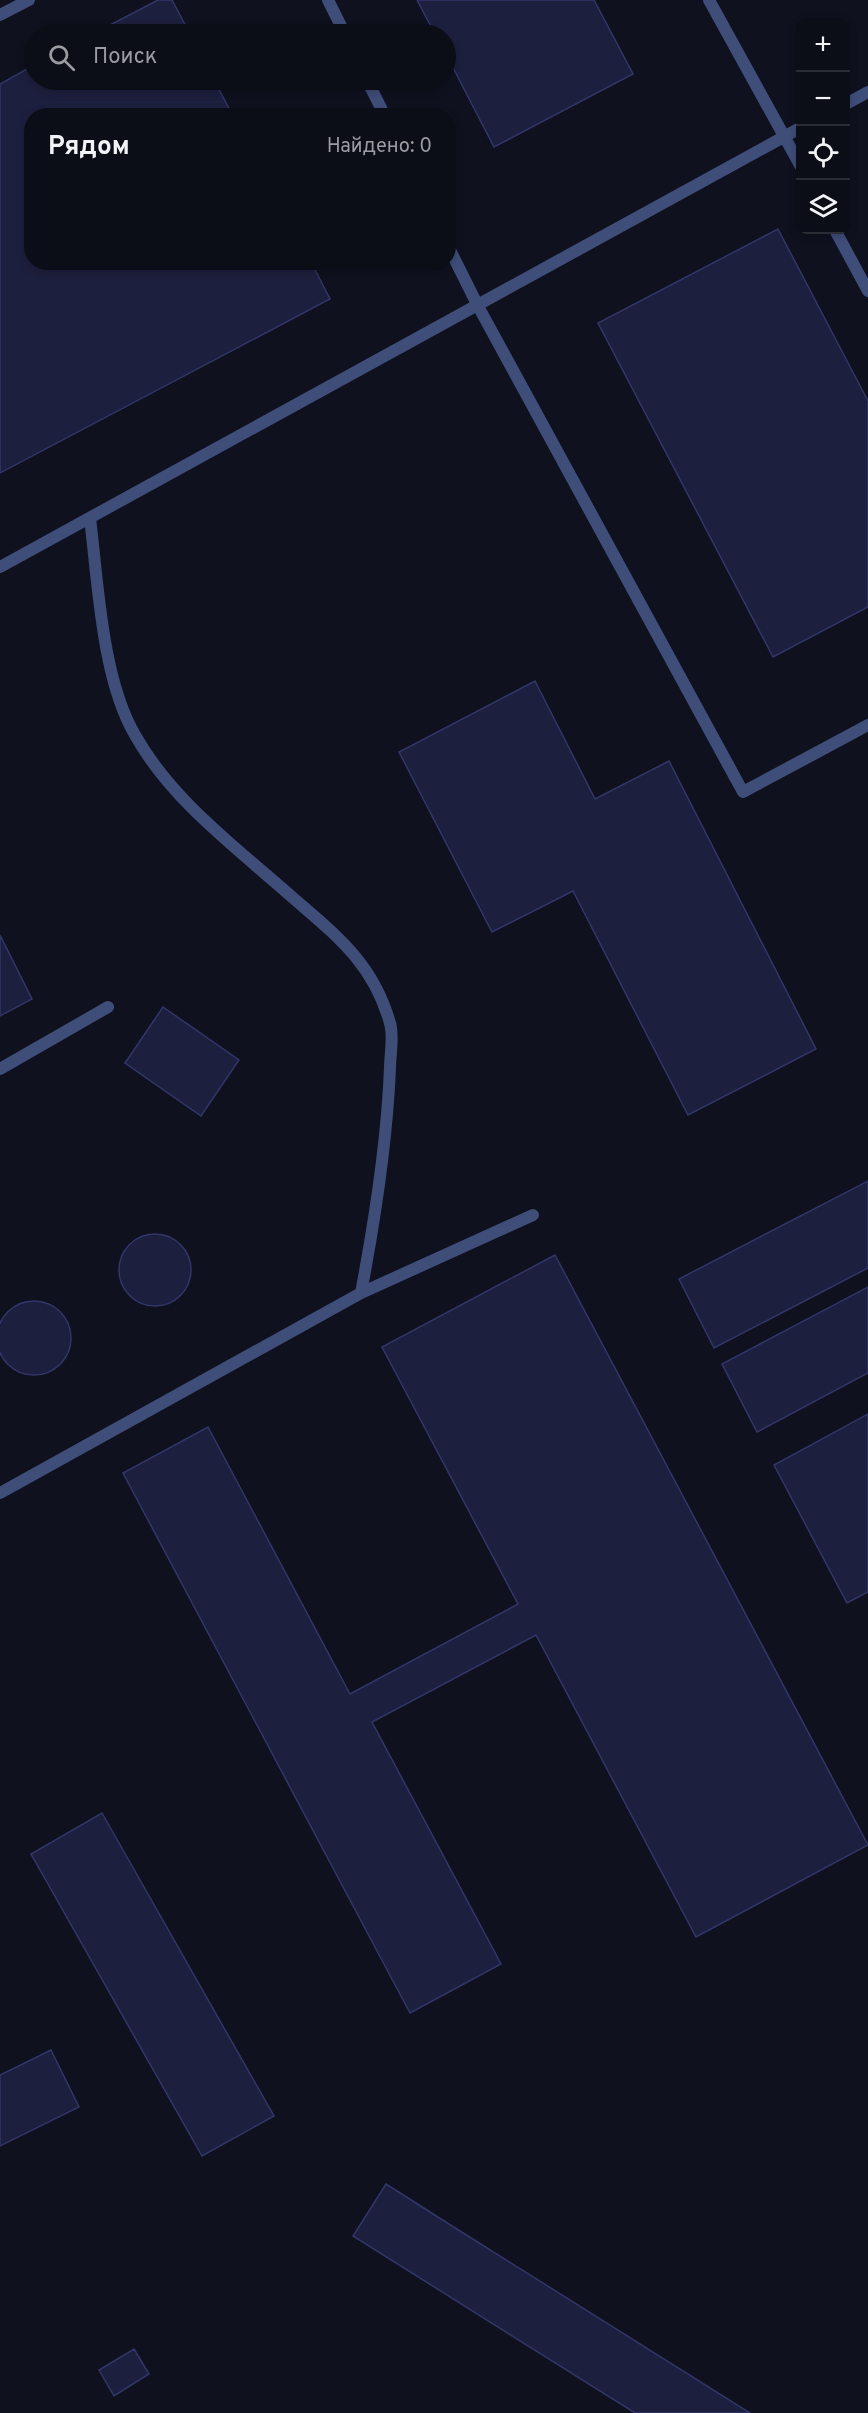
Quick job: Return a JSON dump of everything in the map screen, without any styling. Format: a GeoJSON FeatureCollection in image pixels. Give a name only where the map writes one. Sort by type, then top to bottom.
{"type":"FeatureCollection","features":[{"type":"Feature","properties":{"kind":"lane"},"geometry":{"type":"LineString","coordinates":[[0,15],[28,0]]}},
{"type":"Feature","properties":{"kind":"lane"},"geometry":{"type":"LineString","coordinates":[[328,0],[340,24]]}},
{"type":"Feature","properties":{"kind":"lane"},"geometry":{"type":"LineString","coordinates":[[709,0],[796,156]]}},
{"type":"Feature","properties":{"kind":"lane"},"geometry":{"type":"LineString","coordinates":[[372,90],[381,108]]}},
{"type":"Feature","properties":{"kind":"lane"},"geometry":{"type":"LineString","coordinates":[[850,102],[868,92]]}},
{"type":"Feature","properties":{"kind":"lane"},"geometry":{"type":"LineString","coordinates":[[0,567],[796,130]]}},
{"type":"Feature","properties":{"kind":"lane"},"geometry":{"type":"LineString","coordinates":[[837,234],[868,291]]}},
{"type":"Feature","properties":{"kind":"lane"},"geometry":{"type":"LineString","coordinates":[[456,262],[743,792],[868,724]]}},
{"type":"Feature","properties":{"kind":"lane"},"geometry":{"type":"LineString","coordinates":[[90,519],[106,644],[120,700],[134,735],[196,812],[353,951],[382,999],[391,1026],[389,1102],[377,1206],[361,1293]]}},
{"type":"Feature","properties":{"kind":"lane"},"geometry":{"type":"LineString","coordinates":[[0,1069],[108,1007]]}},
{"type":"Feature","properties":{"kind":"lane"},"geometry":{"type":"LineString","coordinates":[[0,1492],[361,1293],[533,1215]]}},
{"type":"Feature","properties":{"kind":"building"},"geometry":{"type":"Polygon","coordinates":[[[158,0],[172,0],[185,24],[112,24],[158,0]]]}},
{"type":"Feature","properties":{"kind":"building"},"geometry":{"type":"Polygon","coordinates":[[[417,0],[594,0],[633,74],[494,147],[456,73],[456,24],[430,24],[417,0]]]}},
{"type":"Feature","properties":{"kind":"building"},"geometry":{"type":"Polygon","coordinates":[[[24,71],[24,90],[219,90],[229,108],[24,108],[24,270],[315,270],[330,299],[0,473],[0,84],[24,71]]]}},
{"type":"Feature","properties":{"kind":"building"},"geometry":{"type":"Polygon","coordinates":[[[778,229],[868,401],[868,607],[773,657],[598,323],[778,229]]]}},
{"type":"Feature","properties":{"kind":"building"},"geometry":{"type":"Polygon","coordinates":[[[535,681],[595,799],[669,761],[816,1049],[688,1115],[573,891],[492,932],[399,752],[535,681]]]}},
{"type":"Feature","properties":{"kind":"building"},"geometry":{"type":"Polygon","coordinates":[[[0,935],[32,999],[0,1016],[0,935]]]}},
{"type":"Feature","properties":{"kind":"building"},"geometry":{"type":"Polygon","coordinates":[[[163,1007],[239,1060],[201,1116],[125,1063],[163,1007]]]}},
{"type":"Feature","properties":{"kind":"building"},"geometry":{"type":"Polygon","coordinates":[[[868,1181],[868,1268],[714,1348],[679,1279],[868,1181]]]}},
{"type":"Feature","properties":{"kind":"building"},"geometry":{"type":"Polygon","coordinates":[[[162,1234],[181,1244],[189,1256],[191,1270],[189,1284],[181,1296],[169,1304],[148,1306],[129,1296],[121,1284],[119,1263],[129,1244],[141,1236],[162,1234]]]}},
{"type":"Feature","properties":{"kind":"building"},"geometry":{"type":"Polygon","coordinates":[[[555,1255],[868,1845],[696,1937],[536,1635],[372,1722],[501,1964],[410,2013],[123,1473],[208,1427],[350,1694],[518,1604],[382,1347],[555,1255]]]}},
{"type":"Feature","properties":{"kind":"building"},"geometry":{"type":"Polygon","coordinates":[[[868,1287],[868,1373],[757,1432],[722,1364],[868,1287]]]}},
{"type":"Feature","properties":{"kind":"building"},"geometry":{"type":"Polygon","coordinates":[[[27,1302],[41,1302],[55,1307],[65,1317],[70,1331],[70,1345],[65,1359],[55,1369],[41,1374],[27,1374],[13,1369],[3,1359],[-1,1348],[-1,1328],[3,1317],[13,1307],[27,1302]]]}},
{"type":"Feature","properties":{"kind":"building"},"geometry":{"type":"Polygon","coordinates":[[[868,1414],[868,1592],[847,1603],[774,1465],[868,1414]]]}},
{"type":"Feature","properties":{"kind":"building"},"geometry":{"type":"Polygon","coordinates":[[[102,1813],[274,2116],[202,2156],[31,1854],[102,1813]]]}},
{"type":"Feature","properties":{"kind":"building"},"geometry":{"type":"Polygon","coordinates":[[[51,2050],[79,2107],[0,2146],[0,2075],[51,2050]]]}},
{"type":"Feature","properties":{"kind":"building"},"geometry":{"type":"Polygon","coordinates":[[[386,2184],[750,2413],[635,2413],[353,2236],[386,2184]]]}},
{"type":"Feature","properties":{"kind":"building"},"geometry":{"type":"Polygon","coordinates":[[[134,2349],[149,2374],[114,2396],[99,2370],[134,2349]]]}}]}
